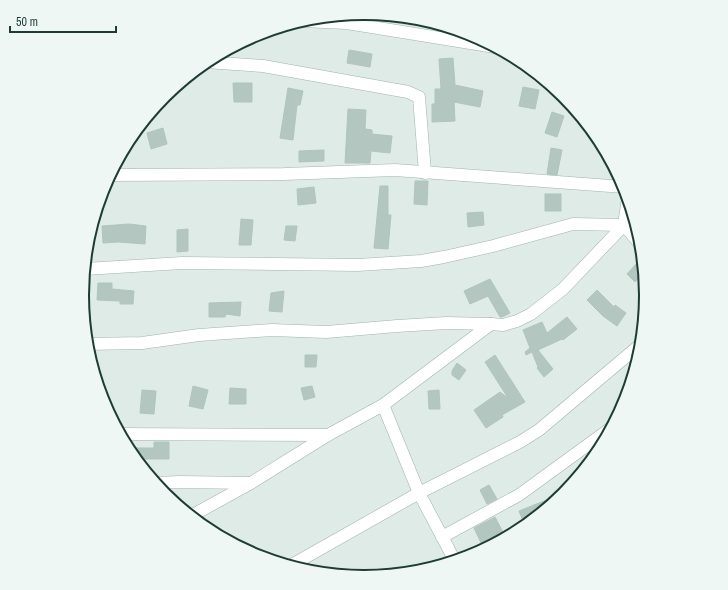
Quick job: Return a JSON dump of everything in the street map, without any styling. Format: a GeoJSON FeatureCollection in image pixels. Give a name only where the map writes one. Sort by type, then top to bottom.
{"type":"FeatureCollection","features":[{"type":"Feature","properties":{"kind":"street"},"geometry":{"type":"LineString","coordinates":[[333,22],[346,22],[475,44]]}},
{"type":"Feature","properties":{"kind":"street"},"geometry":{"type":"LineString","coordinates":[[217,63],[263,66],[408,92],[419,97],[425,173]]}},
{"type":"Feature","properties":{"kind":"street"},"geometry":{"type":"LineString","coordinates":[[116,175],[284,174],[395,170],[617,186]]}},
{"type":"Feature","properties":{"kind":"street"},"geometry":{"type":"LineString","coordinates":[[93,344],[142,343],[199,335],[272,330],[326,332],[446,323],[503,325],[517,321],[531,314],[563,289],[624,225],[626,212]]}},
{"type":"Feature","properties":{"kind":"street"},"geometry":{"type":"LineString","coordinates":[[90,269],[176,263],[358,265],[421,261],[493,246],[573,224],[624,225],[633,235]]}},
{"type":"Feature","properties":{"kind":"street"},"geometry":{"type":"LineString","coordinates":[[197,513],[251,483],[328,435],[383,405],[491,324]]}},
{"type":"Feature","properties":{"kind":"street"},"geometry":{"type":"LineString","coordinates":[[297,562],[419,492],[520,442],[539,430],[634,350]]}},
{"type":"Feature","properties":{"kind":"street"},"geometry":{"type":"LineString","coordinates":[[383,405],[419,492],[451,555]]}},
{"type":"Feature","properties":{"kind":"street"},"geometry":{"type":"LineString","coordinates":[[127,434],[328,435]]}},
{"type":"Feature","properties":{"kind":"street"},"geometry":{"type":"LineString","coordinates":[[442,537],[519,495],[600,436]]}},
{"type":"Feature","properties":{"kind":"street"},"geometry":{"type":"LineString","coordinates":[[164,483],[251,483]]}},
{"type":"Feature","properties":{"kind":"building"},"geometry":{"type":"Polygon","coordinates":[[[349,50],[372,54],[370,67],[347,63],[349,50]]]}},
{"type":"Feature","properties":{"kind":"building"},"geometry":{"type":"Polygon","coordinates":[[[453,58],[455,85],[483,91],[480,107],[454,102],[455,121],[432,122],[432,104],[435,104],[435,89],[441,89],[439,59],[453,58]]]}},
{"type":"Feature","properties":{"kind":"building"},"geometry":{"type":"Polygon","coordinates":[[[233,83],[252,83],[252,102],[234,102],[233,83]]]}},
{"type":"Feature","properties":{"kind":"building"},"geometry":{"type":"Polygon","coordinates":[[[523,87],[539,90],[535,109],[519,106],[523,87]]]}},
{"type":"Feature","properties":{"kind":"building"},"geometry":{"type":"Polygon","coordinates":[[[288,88],[303,91],[300,105],[297,105],[293,140],[280,138],[288,88]]]}},
{"type":"Feature","properties":{"kind":"building"},"geometry":{"type":"Polygon","coordinates":[[[348,109],[366,110],[365,129],[372,130],[372,134],[392,136],[390,153],[371,151],[370,163],[345,163],[348,109]]]}},
{"type":"Feature","properties":{"kind":"building"},"geometry":{"type":"Polygon","coordinates":[[[552,112],[564,116],[557,137],[545,133],[552,112]]]}},
{"type":"Feature","properties":{"kind":"building"},"geometry":{"type":"Polygon","coordinates":[[[163,128],[167,144],[151,149],[147,133],[163,128]]]}},
{"type":"Feature","properties":{"kind":"building"},"geometry":{"type":"Polygon","coordinates":[[[551,148],[562,150],[557,175],[547,174],[551,148]]]}},
{"type":"Feature","properties":{"kind":"building"},"geometry":{"type":"Polygon","coordinates":[[[324,150],[324,161],[299,162],[299,151],[324,150]]]}},
{"type":"Feature","properties":{"kind":"building"},"geometry":{"type":"Polygon","coordinates":[[[415,181],[428,181],[427,205],[414,204],[415,181]]]}},
{"type":"Feature","properties":{"kind":"building"},"geometry":{"type":"Polygon","coordinates":[[[380,186],[388,186],[388,215],[391,215],[388,249],[374,248],[380,186]]]}},
{"type":"Feature","properties":{"kind":"building"},"geometry":{"type":"Polygon","coordinates":[[[314,187],[316,203],[298,205],[297,189],[314,187]]]}},
{"type":"Feature","properties":{"kind":"building"},"geometry":{"type":"Polygon","coordinates":[[[545,194],[561,194],[561,211],[545,211],[545,194]]]}},
{"type":"Feature","properties":{"kind":"building"},"geometry":{"type":"Polygon","coordinates":[[[483,212],[484,225],[468,227],[467,213],[483,212]]]}},
{"type":"Feature","properties":{"kind":"building"},"geometry":{"type":"Polygon","coordinates":[[[241,219],[253,220],[251,245],[239,245],[241,219]]]}},
{"type":"Feature","properties":{"kind":"building"},"geometry":{"type":"Polygon","coordinates":[[[129,224],[146,226],[145,244],[118,242],[103,243],[102,226],[129,224]]]}},
{"type":"Feature","properties":{"kind":"building"},"geometry":{"type":"Polygon","coordinates":[[[286,226],[297,226],[295,241],[284,240],[286,226]]]}},
{"type":"Feature","properties":{"kind":"building"},"geometry":{"type":"Polygon","coordinates":[[[188,229],[188,251],[177,252],[177,230],[188,229]]]}},
{"type":"Feature","properties":{"kind":"building"},"geometry":{"type":"Polygon","coordinates":[[[636,264],[637,265],[638,279],[635,282],[627,274],[636,264]]]}},
{"type":"Feature","properties":{"kind":"building"},"geometry":{"type":"Polygon","coordinates":[[[490,279],[510,313],[502,317],[500,317],[488,296],[470,304],[464,291],[490,279]]]}},
{"type":"Feature","properties":{"kind":"building"},"geometry":{"type":"Polygon","coordinates":[[[98,283],[112,283],[112,289],[134,291],[133,304],[120,304],[120,301],[97,300],[98,283]]]}},
{"type":"Feature","properties":{"kind":"building"},"geometry":{"type":"Polygon","coordinates":[[[597,290],[614,307],[615,305],[626,313],[617,326],[603,316],[587,300],[597,290]]]}},
{"type":"Feature","properties":{"kind":"building"},"geometry":{"type":"Polygon","coordinates":[[[284,291],[282,312],[269,311],[271,293],[284,291]]]}},
{"type":"Feature","properties":{"kind":"building"},"geometry":{"type":"Polygon","coordinates":[[[241,302],[240,316],[226,314],[225,317],[209,317],[209,303],[241,302]]]}},
{"type":"Feature","properties":{"kind":"building"},"geometry":{"type":"Polygon","coordinates":[[[567,317],[577,329],[563,340],[562,339],[538,350],[553,369],[544,377],[537,368],[538,367],[532,352],[526,355],[525,352],[530,348],[523,330],[542,322],[547,333],[567,317]]]}},
{"type":"Feature","properties":{"kind":"building"},"geometry":{"type":"Polygon","coordinates":[[[305,355],[317,355],[316,367],[305,367],[305,355]]]}},
{"type":"Feature","properties":{"kind":"building"},"geometry":{"type":"Polygon","coordinates":[[[495,355],[525,402],[502,415],[503,417],[486,428],[474,410],[500,392],[508,398],[485,362],[495,355]]]}},
{"type":"Feature","properties":{"kind":"building"},"geometry":{"type":"Polygon","coordinates":[[[457,363],[466,370],[459,380],[452,375],[452,371],[457,363]]]}},
{"type":"Feature","properties":{"kind":"building"},"geometry":{"type":"Polygon","coordinates":[[[193,386],[208,390],[203,409],[189,406],[193,386]]]}},
{"type":"Feature","properties":{"kind":"building"},"geometry":{"type":"Polygon","coordinates":[[[312,386],[315,397],[304,400],[301,388],[312,386]]]}},
{"type":"Feature","properties":{"kind":"building"},"geometry":{"type":"Polygon","coordinates":[[[230,388],[246,389],[246,404],[229,404],[230,388]]]}},
{"type":"Feature","properties":{"kind":"building"},"geometry":{"type":"Polygon","coordinates":[[[142,390],[156,391],[154,414],[140,413],[142,390]]]}},
{"type":"Feature","properties":{"kind":"building"},"geometry":{"type":"Polygon","coordinates":[[[439,390],[440,409],[429,409],[428,391],[439,390]]]}},
{"type":"Feature","properties":{"kind":"building"},"geometry":{"type":"Polygon","coordinates":[[[154,442],[169,442],[169,459],[144,459],[135,448],[154,448],[154,442]]]}},
{"type":"Feature","properties":{"kind":"building"},"geometry":{"type":"Polygon","coordinates":[[[489,485],[497,499],[487,504],[480,490],[489,485]]]}},
{"type":"Feature","properties":{"kind":"building"},"geometry":{"type":"Polygon","coordinates":[[[547,500],[522,520],[519,511],[547,500]]]}},
{"type":"Feature","properties":{"kind":"building"},"geometry":{"type":"Polygon","coordinates":[[[495,517],[503,532],[482,544],[474,528],[495,517]]]}}]}
